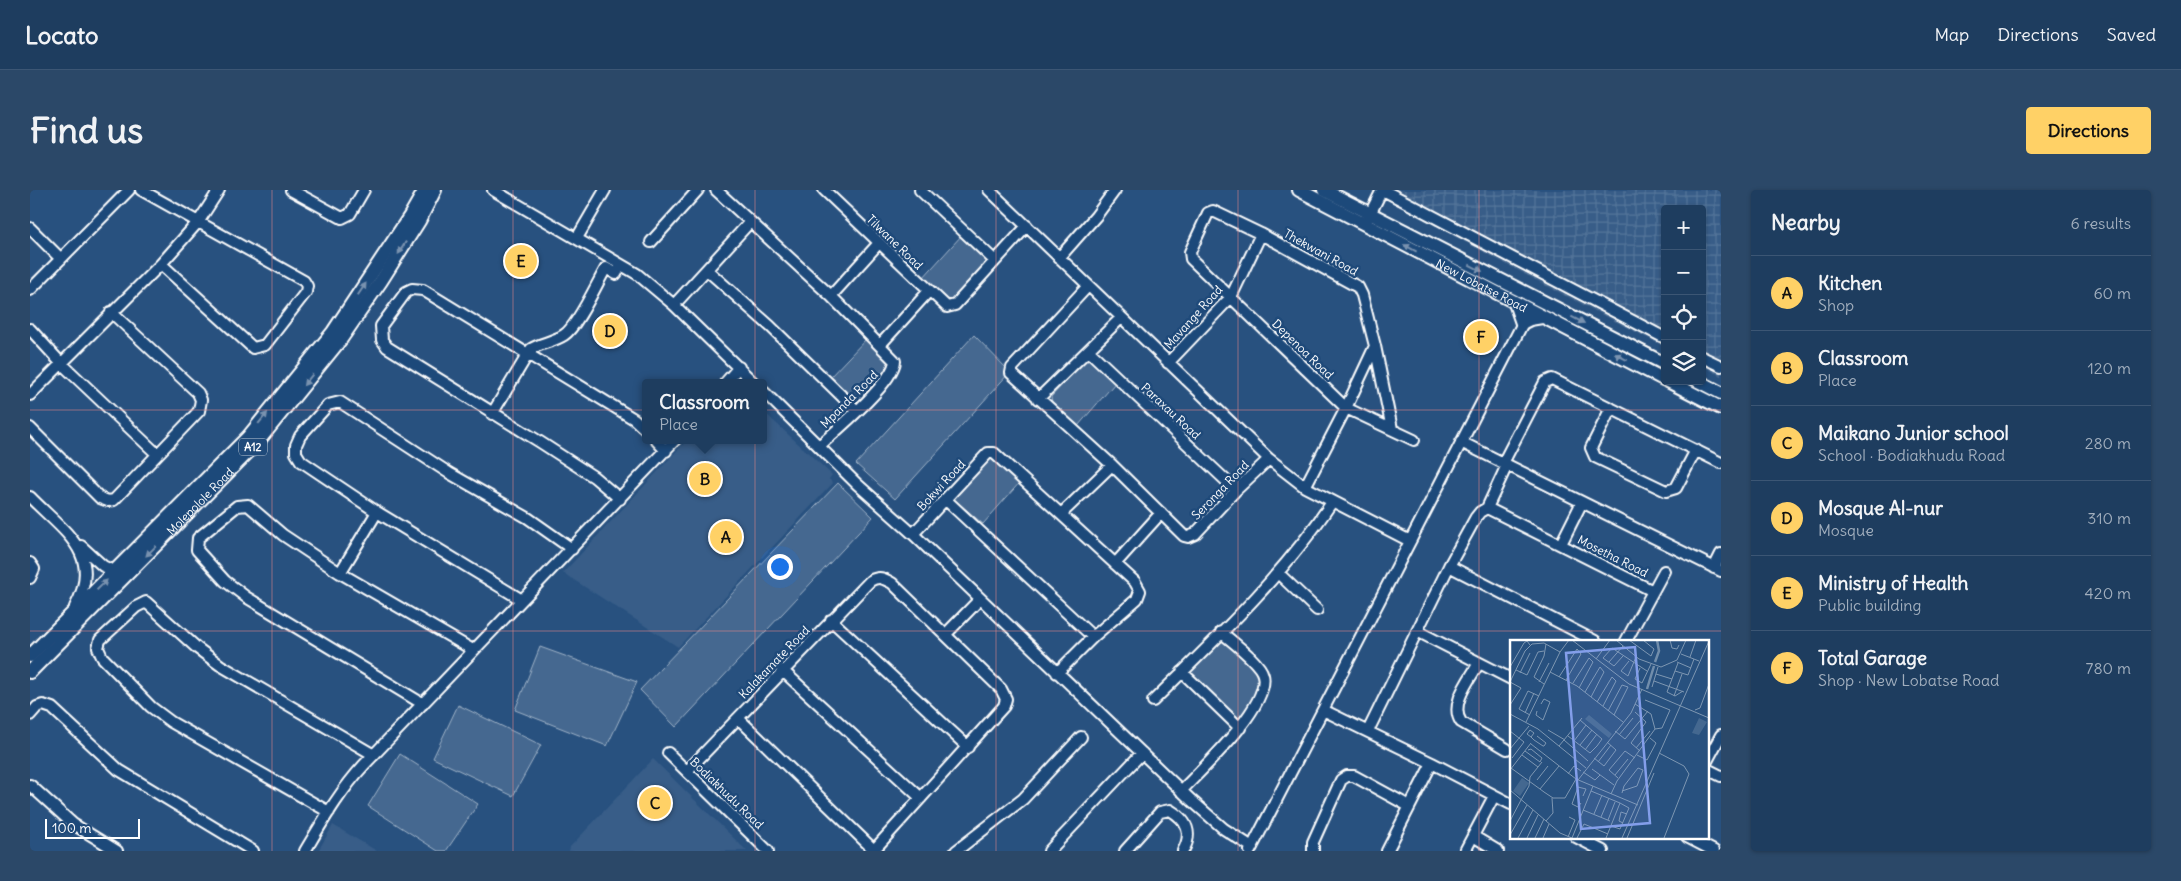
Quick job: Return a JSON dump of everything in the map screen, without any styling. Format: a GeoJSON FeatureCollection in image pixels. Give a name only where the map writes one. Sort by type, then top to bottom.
{"type":"FeatureCollection","features":[{"type":"Feature","properties":{"kind":"main road","name":"Molepolole Road"},"geometry":{"type":"LineString","coordinates":[[30,656],[116,572],[248,437],[333,332],[410,216],[425,190]]}},
{"type":"Feature","properties":{"kind":"main road","name":"Molepolole Road"},"geometry":{"type":"LineString","coordinates":[[30,672],[256,444],[341,339],[419,221],[435,190]]}},
{"type":"Feature","properties":{"kind":"main road"},"geometry":{"type":"LineString","coordinates":[[1299,190],[1368,219],[1448,261],[1535,298],[1661,362]]}},
{"type":"Feature","properties":{"kind":"main road"},"geometry":{"type":"LineString","coordinates":[[1324,190],[1368,219]]}},
{"type":"Feature","properties":{"kind":"main road","name":"New Lobatse Road"},"geometry":{"type":"LineString","coordinates":[[1448,261],[1515,303],[1661,378]]}},
{"type":"Feature","properties":{"kind":"main road"},"geometry":{"type":"LineString","coordinates":[[1515,303],[1522,323],[1535,317],[1542,317]]}},
{"type":"Feature","properties":{"kind":"main road"},"geometry":{"type":"LineString","coordinates":[[1676,385],[1721,408]]}},
{"type":"Feature","properties":{"kind":"main road"},"geometry":{"type":"LineString","coordinates":[[1706,385],[1721,393]]}},
{"type":"Feature","properties":{"kind":"street"},"geometry":{"type":"LineString","coordinates":[[30,290],[128,190]]}},
{"type":"Feature","properties":{"kind":"street"},"geometry":{"type":"LineString","coordinates":[[141,190],[304,281],[307,286],[306,292],[266,345],[253,348],[161,264]]}},
{"type":"Feature","properties":{"kind":"street"},"geometry":{"type":"LineString","coordinates":[[30,395],[161,264],[199,221],[218,190]]}},
{"type":"Feature","properties":{"kind":"street"},"geometry":{"type":"LineString","coordinates":[[291,190],[342,218],[350,214],[364,190]]}},
{"type":"Feature","properties":{"kind":"street"},"geometry":{"type":"LineString","coordinates":[[493,190],[577,238],[655,288],[750,379]]}},
{"type":"Feature","properties":{"kind":"street"},"geometry":{"type":"LineString","coordinates":[[577,238],[605,190]]}},
{"type":"Feature","properties":{"kind":"street"},"geometry":{"type":"LineString","coordinates":[[651,242],[698,190]]}},
{"type":"Feature","properties":{"kind":"street"},"geometry":{"type":"LineString","coordinates":[[716,190],[831,296],[880,345],[929,291]]}},
{"type":"Feature","properties":{"kind":"street","name":"Tilwane Road"},"geometry":{"type":"LineString","coordinates":[[824,190],[944,306],[952,307],[995,261]]}},
{"type":"Feature","properties":{"kind":"street"},"geometry":{"type":"LineString","coordinates":[[920,190],[995,261],[1027,226]]}},
{"type":"Feature","properties":{"kind":"street"},"geometry":{"type":"LineString","coordinates":[[989,190],[1269,459],[1305,486],[1332,502],[1410,541]]}},
{"type":"Feature","properties":{"kind":"street"},"geometry":{"type":"LineString","coordinates":[[1059,258],[1096,216],[1115,190]]}},
{"type":"Feature","properties":{"kind":"street"},"geometry":{"type":"LineString","coordinates":[[1368,219],[1382,190],[1661,336]]}},
{"type":"Feature","properties":{"kind":"street","name":"Thekwani Road"},"geometry":{"type":"LineString","coordinates":[[1190,254],[1207,214],[1211,211],[1261,234],[1358,287],[1376,346],[1392,430]]}},
{"type":"Feature","properties":{"kind":"street"},"geometry":{"type":"LineString","coordinates":[[674,305],[750,222]]}},
{"type":"Feature","properties":{"kind":"street"},"geometry":{"type":"LineString","coordinates":[[30,228],[61,259]]}},
{"type":"Feature","properties":{"kind":"street","name":"Mavange Road"},"geometry":{"type":"LineString","coordinates":[[1168,363],[1231,297],[1261,234]]}},
{"type":"Feature","properties":{"kind":"street"},"geometry":{"type":"LineString","coordinates":[[831,296],[879,243]]}},
{"type":"Feature","properties":{"kind":"street","name":"Depenoa Road"},"geometry":{"type":"LineString","coordinates":[[1190,254],[1191,259],[1346,408],[1414,440]]}},
{"type":"Feature","properties":{"kind":"street"},"geometry":{"type":"LineString","coordinates":[[492,414],[528,353],[539,344],[555,340],[570,330],[606,268],[616,274],[621,265]]}},
{"type":"Feature","properties":{"kind":"street"},"geometry":{"type":"LineString","coordinates":[[707,270],[770,326],[857,412]]}},
{"type":"Feature","properties":{"kind":"street"},"geometry":{"type":"LineString","coordinates":[[1088,286],[1011,369],[1011,373],[1112,465],[1161,513],[1115,564]]}},
{"type":"Feature","properties":{"kind":"street"},"geometry":{"type":"LineString","coordinates":[[620,499],[594,477],[387,347],[382,340],[381,326],[406,292],[412,289],[423,290],[528,353],[634,419],[642,426]]}},
{"type":"Feature","properties":{"kind":"street"},"geometry":{"type":"LineString","coordinates":[[767,395],[857,484],[913,534],[1181,791],[1224,829],[1251,849],[1535,298]]}},
{"type":"Feature","properties":{"kind":"street"},"geometry":{"type":"LineString","coordinates":[[30,428],[100,498],[108,501],[114,500],[199,411],[201,400],[198,393],[111,312]]}},
{"type":"Feature","properties":{"kind":"street"},"geometry":{"type":"LineString","coordinates":[[1038,399],[1121,318]]}},
{"type":"Feature","properties":{"kind":"street"},"geometry":{"type":"LineString","coordinates":[[30,329],[61,363],[157,454]]}},
{"type":"Feature","properties":{"kind":"street","name":"Mpanda Road"},"geometry":{"type":"LineString","coordinates":[[819,446],[857,412],[891,374],[895,367],[895,361],[880,345]]}},
{"type":"Feature","properties":{"kind":"street"},"geometry":{"type":"LineString","coordinates":[[1305,486],[1376,346]]}},
{"type":"Feature","properties":{"kind":"street","name":"Paraxau Road"},"geometry":{"type":"LineString","coordinates":[[1089,351],[1236,490]]}},
{"type":"Feature","properties":{"kind":"street"},"geometry":{"type":"LineString","coordinates":[[1706,359],[1721,366]]}},
{"type":"Feature","properties":{"kind":"street"},"geometry":{"type":"LineString","coordinates":[[728,379],[738,367]]}},
{"type":"Feature","properties":{"kind":"street"},"geometry":{"type":"LineString","coordinates":[[1368,731],[1449,566],[1476,517],[1487,508],[1505,464],[1547,380],[1555,379],[1721,464]]}},
{"type":"Feature","properties":{"kind":"street"},"geometry":{"type":"LineString","coordinates":[[522,600],[377,512],[301,461],[296,453],[296,444],[300,436],[328,405],[340,402],[397,440],[528,518],[572,549]]}},
{"type":"Feature","properties":{"kind":"street"},"geometry":{"type":"LineString","coordinates":[[1611,408],[1591,448],[1594,457],[1670,492],[1676,488],[1696,450]]}},
{"type":"Feature","properties":{"kind":"street"},"geometry":{"type":"LineString","coordinates":[[1461,442],[1717,570],[1721,554]]}},
{"type":"Feature","properties":{"kind":"street"},"geometry":{"type":"LineString","coordinates":[[660,444],[666,451]]}},
{"type":"Feature","properties":{"kind":"street"},"geometry":{"type":"LineString","coordinates":[[305,851],[351,779],[672,444]]}},
{"type":"Feature","properties":{"kind":"street","name":"Bokwi Road"},"geometry":{"type":"LineString","coordinates":[[913,534],[988,453],[994,453],[998,456],[1061,514]]}},
{"type":"Feature","properties":{"kind":"street","name":"Seronga Road"},"geometry":{"type":"LineString","coordinates":[[1161,513],[1182,534],[1188,537],[1195,534],[1236,490],[1269,459]]}},
{"type":"Feature","properties":{"kind":"street"},"geometry":{"type":"LineString","coordinates":[[1057,673],[1139,595],[1135,582],[1061,514],[1112,465]]}},
{"type":"Feature","properties":{"kind":"street"},"geometry":{"type":"LineString","coordinates":[[30,498],[103,566],[116,572]]}},
{"type":"Feature","properties":{"kind":"street"},"geometry":{"type":"LineString","coordinates":[[945,499],[1094,637]]}},
{"type":"Feature","properties":{"kind":"street"},"geometry":{"type":"LineString","coordinates":[[1152,701],[1278,573],[1315,528],[1332,502]]}},
{"type":"Feature","properties":{"kind":"street","name":"Mosetha Road"},"geometry":{"type":"LineString","coordinates":[[1561,544],[1582,502]]}},
{"type":"Feature","properties":{"kind":"street"},"geometry":{"type":"LineString","coordinates":[[423,704],[246,597],[225,581],[197,550],[198,538],[237,506],[248,505],[283,535],[340,573],[473,650]]}},
{"type":"Feature","properties":{"kind":"street","name":"Mosetha Road"},"geometry":{"type":"LineString","coordinates":[[1487,508],[1653,591]]}},
{"type":"Feature","properties":{"kind":"street"},"geometry":{"type":"LineString","coordinates":[[340,573],[377,512]]}},
{"type":"Feature","properties":{"kind":"street"},"geometry":{"type":"LineString","coordinates":[[70,616],[83,592],[86,574],[82,554],[74,541]]}},
{"type":"Feature","properties":{"kind":"street"},"geometry":{"type":"LineString","coordinates":[[30,563],[34,569],[30,578]]}},
{"type":"Feature","properties":{"kind":"street"},"geometry":{"type":"LineString","coordinates":[[1449,566],[1593,640]]}},
{"type":"Feature","properties":{"kind":"street"},"geometry":{"type":"LineString","coordinates":[[1627,640],[1664,571]]}},
{"type":"Feature","properties":{"kind":"street"},"geometry":{"type":"LineString","coordinates":[[1278,573],[1317,610]]}},
{"type":"Feature","properties":{"kind":"street","name":"Kalakamate Road"},"geometry":{"type":"LineString","coordinates":[[686,771],[870,581],[884,578],[892,582],[946,634]]}},
{"type":"Feature","properties":{"kind":"street"},"geometry":{"type":"LineString","coordinates":[[738,718],[874,851],[1004,706],[1006,699],[1001,689],[946,634],[980,599]]}},
{"type":"Feature","properties":{"kind":"street"},"geometry":{"type":"LineString","coordinates":[[329,812],[171,722],[151,708],[102,657],[98,648],[100,640],[136,606],[146,602],[197,648],[220,665],[374,755]]}},
{"type":"Feature","properties":{"kind":"street"},"geometry":{"type":"LineString","coordinates":[[831,620],[968,747]]}},
{"type":"Feature","properties":{"kind":"street"},"geometry":{"type":"LineString","coordinates":[[1416,631],[1510,678]]}},
{"type":"Feature","properties":{"kind":"street"},"geometry":{"type":"LineString","coordinates":[[1181,791],[1240,728],[1255,704],[1264,680],[1259,666],[1221,632]]}},
{"type":"Feature","properties":{"kind":"street"},"geometry":{"type":"LineString","coordinates":[[1479,663],[1458,704],[1457,716],[1461,722],[1507,749]]}},
{"type":"Feature","properties":{"kind":"street"},"geometry":{"type":"LineString","coordinates":[[782,670],[921,798]]}},
{"type":"Feature","properties":{"kind":"street"},"geometry":{"type":"LineString","coordinates":[[1182,672],[1240,728]]}},
{"type":"Feature","properties":{"kind":"street"},"geometry":{"type":"LineString","coordinates":[[30,715],[37,706],[43,705],[52,708],[119,770],[253,851]]}},
{"type":"Feature","properties":{"kind":"street"},"geometry":{"type":"LineString","coordinates":[[1323,710],[1432,762],[1510,804]]}},
{"type":"Feature","properties":{"kind":"street"},"geometry":{"type":"LineString","coordinates":[[1708,759],[1721,735]]}},
{"type":"Feature","properties":{"kind":"street"},"geometry":{"type":"LineString","coordinates":[[956,851],[1023,799],[1081,737]]}},
{"type":"Feature","properties":{"kind":"street","name":"Bodiakhudu Road"},"geometry":{"type":"LineString","coordinates":[[668,753],[768,851]]}},
{"type":"Feature","properties":{"kind":"street"},"geometry":{"type":"LineString","coordinates":[[1049,851],[1142,754]]}},
{"type":"Feature","properties":{"kind":"street"},"geometry":{"type":"LineString","coordinates":[[1387,851],[1432,762]]}},
{"type":"Feature","properties":{"kind":"street"},"geometry":{"type":"LineString","coordinates":[[1708,770],[1721,776]]}},
{"type":"Feature","properties":{"kind":"street"},"geometry":{"type":"LineString","coordinates":[[1313,851],[1313,842],[1342,780],[1347,776],[1354,776],[1409,806]]}},
{"type":"Feature","properties":{"kind":"street"},"geometry":{"type":"LineString","coordinates":[[30,785],[73,824],[117,851]]}},
{"type":"Feature","properties":{"kind":"street"},"geometry":{"type":"LineString","coordinates":[[1465,851],[1494,796]]}},
{"type":"Feature","properties":{"kind":"street"},"geometry":{"type":"LineString","coordinates":[[1125,851],[1160,812],[1170,810],[1188,826],[1189,834],[1182,851]]}},
{"type":"Feature","properties":{"kind":"street"},"geometry":{"type":"LineString","coordinates":[[1473,836],[1498,851]]}},
{"type":"Feature","properties":{"kind":"street"},"geometry":{"type":"LineString","coordinates":[[1578,838],[1603,851]]}},
{"type":"Feature","properties":{"kind":"street"},"geometry":{"type":"LineString","coordinates":[[1689,838],[1714,851]]}},
{"type":"Feature","properties":{"kind":"shaded area"},"geometry":{"type":"Polygon","coordinates":[[[1369,190],[1721,190],[1721,376],[1706,368],[1706,205],[1661,205],[1661,345],[1552,289],[1369,190]]]}},
{"type":"Feature","properties":{"kind":"shaded area"},"geometry":{"type":"Polygon","coordinates":[[[962,235],[992,259],[952,303],[947,304],[922,279],[962,235]]]}},
{"type":"Feature","properties":{"kind":"shaded area"},"geometry":{"type":"Polygon","coordinates":[[[974,335],[1010,372],[895,499],[856,464],[974,335]]]}},
{"type":"Feature","properties":{"kind":"shaded area"},"geometry":{"type":"Polygon","coordinates":[[[868,337],[892,364],[857,403],[829,378],[868,337]]]}},
{"type":"Feature","properties":{"kind":"shaded area"},"geometry":{"type":"Polygon","coordinates":[[[1088,357],[1115,383],[1078,426],[1052,402],[1051,397],[1088,357]]]}},
{"type":"Feature","properties":{"kind":"shaded area"},"geometry":{"type":"Polygon","coordinates":[[[767,415],[832,475],[829,479],[833,483],[678,647],[563,573],[683,444],[767,444],[767,415]]]}},
{"type":"Feature","properties":{"kind":"shaded area"},"geometry":{"type":"Polygon","coordinates":[[[989,457],[994,458],[1021,481],[983,524],[953,498],[989,457]]]}},
{"type":"Feature","properties":{"kind":"shaded area"},"geometry":{"type":"Polygon","coordinates":[[[838,483],[873,517],[676,727],[640,690],[838,483]]]}},
{"type":"Feature","properties":{"kind":"shaded area"},"geometry":{"type":"Polygon","coordinates":[[[1221,636],[1255,665],[1259,675],[1258,690],[1255,697],[1238,722],[1191,673],[1193,666],[1221,636]]]}},
{"type":"Feature","properties":{"kind":"shaded area"},"geometry":{"type":"Polygon","coordinates":[[[540,647],[637,682],[607,746],[515,710],[540,647]]]}},
{"type":"Feature","properties":{"kind":"shaded area"},"geometry":{"type":"Polygon","coordinates":[[[458,705],[541,745],[513,796],[433,758],[458,705]]]}},
{"type":"Feature","properties":{"kind":"shaded area"},"geometry":{"type":"Polygon","coordinates":[[[400,754],[478,804],[446,851],[438,851],[368,806],[400,754]]]}},
{"type":"Feature","properties":{"kind":"shaded area"},"geometry":{"type":"Polygon","coordinates":[[[653,759],[747,851],[569,851],[570,847],[653,759]]]}},
{"type":"Feature","properties":{"kind":"shaded area"},"geometry":{"type":"Polygon","coordinates":[[[333,825],[377,851],[318,851],[333,825]]]}},
{"type":"Feature","properties":{"kind":"place","name":"Ministry of Health"},"geometry":{"type":"Point","coordinates":[521,261]}},
{"type":"Feature","properties":{"kind":"place","name":"Mosque Al-nur"},"geometry":{"type":"Point","coordinates":[610,331]}},
{"type":"Feature","properties":{"kind":"place","name":"Total Garage"},"geometry":{"type":"Point","coordinates":[1481,337]}},
{"type":"Feature","properties":{"kind":"place","name":"Classroom"},"geometry":{"type":"Point","coordinates":[705,479]}},
{"type":"Feature","properties":{"kind":"place","name":"Kitchen"},"geometry":{"type":"Point","coordinates":[726,537]}},
{"type":"Feature","properties":{"kind":"place","name":"Maikano Junior school"},"geometry":{"type":"Point","coordinates":[655,803]}}]}
